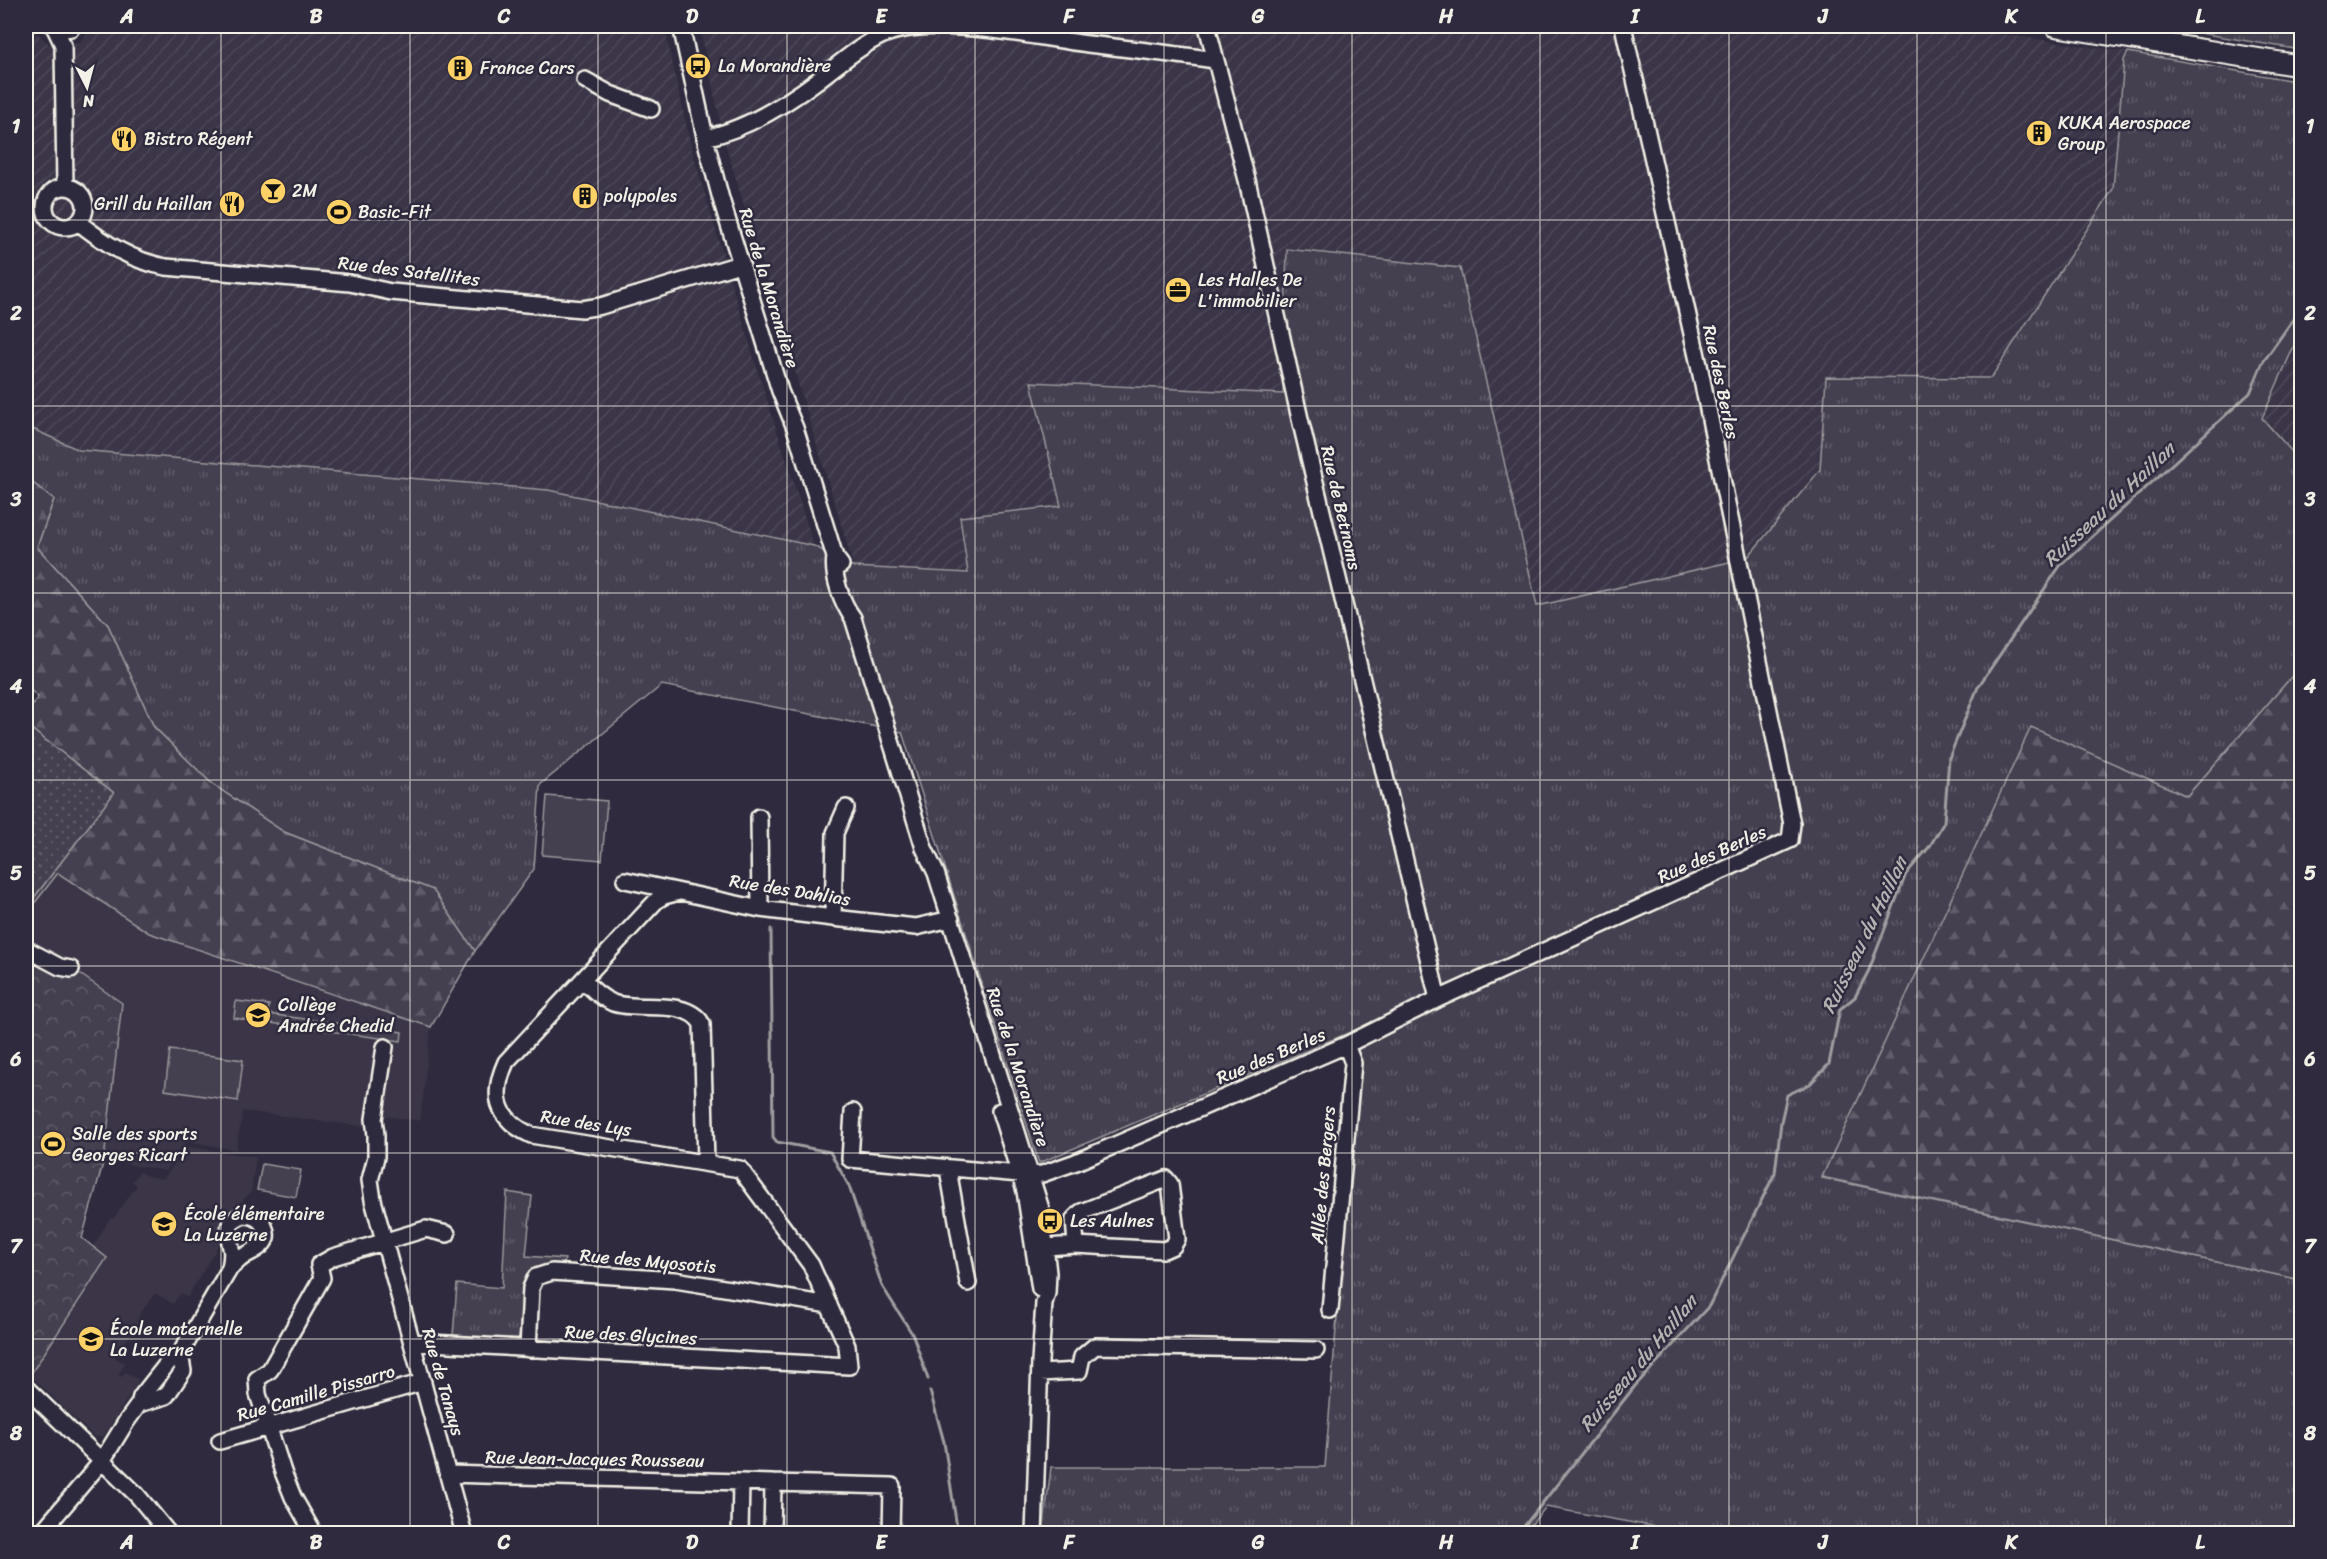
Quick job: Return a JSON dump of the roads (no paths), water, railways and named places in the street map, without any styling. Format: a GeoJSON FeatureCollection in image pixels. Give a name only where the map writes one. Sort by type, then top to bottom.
{"type":"FeatureCollection","features":[{"type":"Feature","properties":{"kind":"main road"},"geometry":{"type":"LineString","coordinates":[[55,26],[71,26]]}},
{"type":"Feature","properties":{"kind":"main road"},"geometry":{"type":"LineString","coordinates":[[2055,26],[2301,66]]}},
{"type":"Feature","properties":{"kind":"street"},"geometry":{"type":"LineString","coordinates":[[55,26],[63,45],[65,187]]}},
{"type":"Feature","properties":{"kind":"street"},"geometry":{"type":"LineString","coordinates":[[63,45],[71,26]]}},
{"type":"Feature","properties":{"kind":"street","name":"Rue de la Morandière"},"geometry":{"type":"LineString","coordinates":[[681,26],[705,138],[741,262],[835,557],[845,573],[852,595],[854,618],[924,848],[936,873],[946,921],[1026,1174],[1041,1209],[1048,1273],[1040,1373],[1034,1533]]}},
{"type":"Feature","properties":{"kind":"street"},"geometry":{"type":"LineString","coordinates":[[705,138],[721,134],[767,114],[815,82],[863,45],[883,34],[906,28],[952,26],[1215,60]]}},
{"type":"Feature","properties":{"kind":"street","name":"Rue de Betnoms"},"geometry":{"type":"LineString","coordinates":[[1207,26],[1247,180],[1303,431],[1438,999]]}},
{"type":"Feature","properties":{"kind":"street","name":"Rue des Berles"},"geometry":{"type":"LineString","coordinates":[[853,1112],[850,1159],[948,1169],[1042,1174],[1076,1162],[1346,1045],[1438,999],[1790,840],[1792,824],[1701,377],[1623,26]]}},
{"type":"Feature","properties":{"kind":"street"},"geometry":{"type":"LineString","coordinates":[[585,80],[610,94],[651,109]]}},
{"type":"Feature","properties":{"kind":"street"},"geometry":{"type":"LineString","coordinates":[[65,187],[76,191],[83,200],[84,212],[78,222],[65,226],[53,222],[46,212],[46,200],[53,191],[65,187]]}},
{"type":"Feature","properties":{"kind":"street","name":"Rue des Satellites"},"geometry":{"type":"LineString","coordinates":[[78,222],[104,243],[148,264],[350,283],[391,292],[582,309],[611,303],[741,262]]}},
{"type":"Feature","properties":{"kind":"street"},"geometry":{"type":"LineString","coordinates":[[833,918],[835,833],[846,808]]}},
{"type":"Feature","properties":{"kind":"street"},"geometry":{"type":"LineString","coordinates":[[759,817],[760,909]]}},
{"type":"Feature","properties":{"kind":"street","name":"Rue des Dahlias"},"geometry":{"type":"LineString","coordinates":[[624,880],[760,909],[916,927],[946,921]]}},
{"type":"Feature","properties":{"kind":"street","name":"Rue des Lys"},"geometry":{"type":"LineString","coordinates":[[679,891],[657,900],[506,1062],[497,1088],[498,1099],[505,1116],[512,1124],[531,1135],[741,1169],[811,1265],[847,1346],[849,1366]]}},
{"type":"Feature","properties":{"kind":"street"},"geometry":{"type":"LineString","coordinates":[[26,949],[60,967],[71,969]]}},
{"type":"Feature","properties":{"kind":"street"},"geometry":{"type":"LineString","coordinates":[[583,980],[597,994],[613,1003],[682,1009],[698,1017],[702,1024],[705,1162]]}},
{"type":"Feature","properties":{"kind":"street","name":"Allée des Bergers"},"geometry":{"type":"LineString","coordinates":[[1330,1310],[1353,1063],[1346,1045]]}},
{"type":"Feature","properties":{"kind":"street","name":"Rue de Tanays"},"geometry":{"type":"LineString","coordinates":[[385,1047],[374,1119],[376,1157],[370,1180],[375,1209],[464,1533]]}},
{"type":"Feature","properties":{"kind":"street"},"geometry":{"type":"LineString","coordinates":[[948,1169],[968,1283]]}},
{"type":"Feature","properties":{"kind":"street","name":"Rue de la Morandière"},"geometry":{"type":"LineString","coordinates":[[1026,1174],[1040,1294],[1044,1303]]}},
{"type":"Feature","properties":{"kind":"street"},"geometry":{"type":"LineString","coordinates":[[1046,1247],[1076,1245],[1164,1250],[1173,1246],[1177,1239],[1170,1184],[1166,1179],[1081,1212],[1074,1219],[1076,1245]]}},
{"type":"Feature","properties":{"kind":"street"},"geometry":{"type":"LineString","coordinates":[[314,1533],[293,1497],[268,1427],[258,1394],[257,1379],[270,1370],[322,1278],[319,1265],[333,1257],[426,1229],[447,1234]]}},
{"type":"Feature","properties":{"kind":"street"},"geometry":{"type":"LineString","coordinates":[[40,1533],[102,1461],[139,1404],[166,1396],[183,1371],[180,1354],[230,1268]]}},
{"type":"Feature","properties":{"kind":"street","name":"Rue des Myosotis"},"geometry":{"type":"LineString","coordinates":[[528,1349],[531,1288],[536,1277],[552,1272],[675,1280],[829,1305]]}},
{"type":"Feature","properties":{"kind":"street","name":"Rue des Glycines"},"geometry":{"type":"LineString","coordinates":[[412,1342],[849,1366]]}},
{"type":"Feature","properties":{"kind":"street"},"geometry":{"type":"LineString","coordinates":[[1040,1373],[1079,1371],[1082,1358],[1095,1346],[1316,1350]]}},
{"type":"Feature","properties":{"kind":"street","name":"Rue Camille Pissarro"},"geometry":{"type":"LineString","coordinates":[[219,1441],[423,1382]]}},
{"type":"Feature","properties":{"kind":"street"},"geometry":{"type":"LineString","coordinates":[[26,1388],[137,1496],[169,1533]]}},
{"type":"Feature","properties":{"kind":"street","name":"Rue Jean-Jacques Rousseau"},"geometry":{"type":"LineString","coordinates":[[448,1474],[773,1483]]}},
{"type":"Feature","properties":{"kind":"street"},"geometry":{"type":"LineString","coordinates":[[740,1533],[741,1482]]}},
{"type":"Feature","properties":{"kind":"street"},"geometry":{"type":"LineString","coordinates":[[772,1533],[773,1483],[892,1486],[891,1533]]}},
{"type":"Feature","properties":{"kind":"waterway","name":"Ruisseau du Haillan"},"geometry":{"type":"LineString","coordinates":[[1518,1534],[1635,1386],[1709,1306],[1775,1173],[1781,1122],[1787,1095],[1810,1084],[1829,1064],[1840,1009],[1855,997],[1869,970],[1906,874],[1930,846],[1944,822],[1949,758],[1978,687],[2060,566],[2250,393],[2263,362],[2302,307]]}},
{"type":"Feature","properties":{"kind":"waterway"},"geometry":{"type":"LineString","coordinates":[[771,929],[773,1137],[777,1142],[830,1152],[849,1186],[882,1286],[913,1335],[928,1379]]}},
{"type":"Feature","properties":{"kind":"waterway"},"geometry":{"type":"LineString","coordinates":[[930,1391],[944,1442],[958,1534]]}},
{"type":"Feature","properties":{"kind":"place","name":"La Morandière"},"geometry":{"type":"Point","coordinates":[698,66]}},
{"type":"Feature","properties":{"kind":"place","name":"France Cars"},"geometry":{"type":"Point","coordinates":[460,68]}},
{"type":"Feature","properties":{"kind":"place","name":"KUKA Aerospace Group"},"geometry":{"type":"Point","coordinates":[2039,133]}},
{"type":"Feature","properties":{"kind":"place","name":"Bistro Régent"},"geometry":{"type":"Point","coordinates":[124,139]}},
{"type":"Feature","properties":{"kind":"place","name":"2M"},"geometry":{"type":"Point","coordinates":[273,191]}},
{"type":"Feature","properties":{"kind":"place","name":"polypoles"},"geometry":{"type":"Point","coordinates":[585,196]}},
{"type":"Feature","properties":{"kind":"place","name":"Grill du Haillan"},"geometry":{"type":"Point","coordinates":[232,204]}},
{"type":"Feature","properties":{"kind":"place","name":"Basic-Fit"},"geometry":{"type":"Point","coordinates":[339,212]}},
{"type":"Feature","properties":{"kind":"place","name":"Les Halles De L'immobilier"},"geometry":{"type":"Point","coordinates":[1178,290]}},
{"type":"Feature","properties":{"kind":"place","name":"Collège Andrée Chedid"},"geometry":{"type":"Point","coordinates":[258,1015]}},
{"type":"Feature","properties":{"kind":"place","name":"Salle des sports Georges Ricart"},"geometry":{"type":"Point","coordinates":[53,1144]}},
{"type":"Feature","properties":{"kind":"place","name":"Les Aulnes"},"geometry":{"type":"Point","coordinates":[1050,1221]}},
{"type":"Feature","properties":{"kind":"place","name":"École élémentaire La Luzerne"},"geometry":{"type":"Point","coordinates":[164,1224]}},
{"type":"Feature","properties":{"kind":"place","name":"École maternelle La Luzerne"},"geometry":{"type":"Point","coordinates":[91,1339]}}]}
